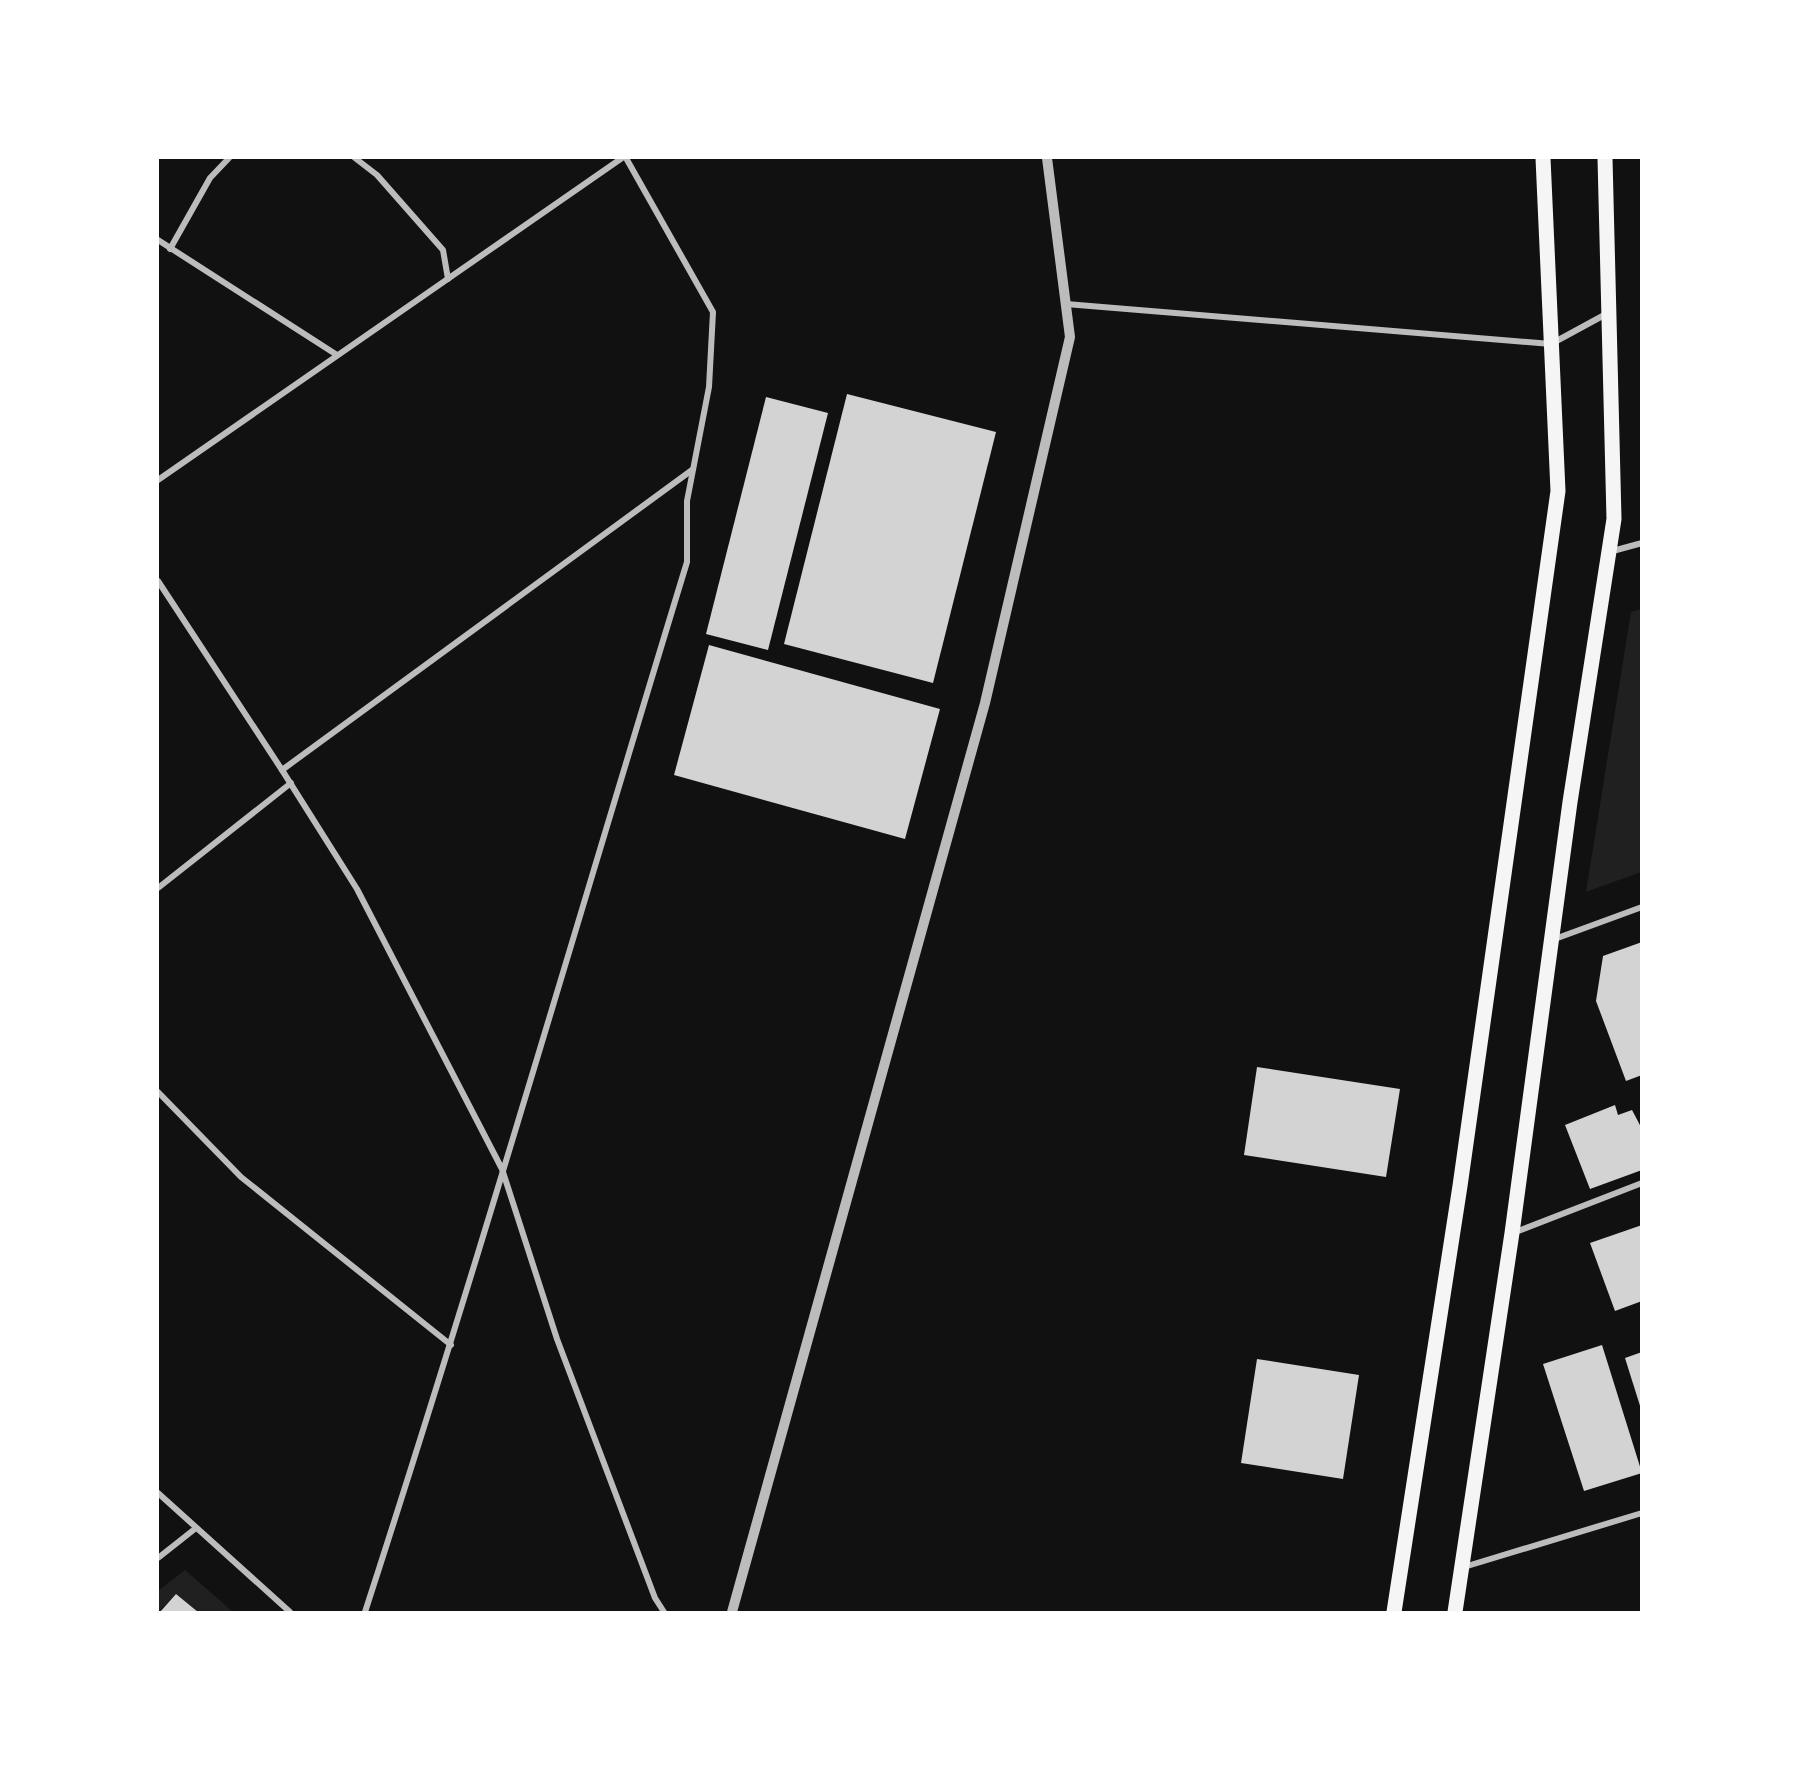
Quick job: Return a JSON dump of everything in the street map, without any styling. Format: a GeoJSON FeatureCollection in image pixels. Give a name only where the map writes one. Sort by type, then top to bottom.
{"type":"FeatureCollection","features":[{"type":"Feature","properties":{"kind":"main road"},"geometry":{"type":"LineString","coordinates":[[1394,1612],[1461,1174],[1558,491],[1543,158]]}},
{"type":"Feature","properties":{"kind":"main road"},"geometry":{"type":"LineString","coordinates":[[1455,1612],[1512,1233],[1614,519],[1605,158]]}},
{"type":"Feature","properties":{"kind":"street"},"geometry":{"type":"LineString","coordinates":[[170,249],[210,178],[229,158]]}},
{"type":"Feature","properties":{"kind":"street"},"geometry":{"type":"LineString","coordinates":[[355,158],[377,175],[443,250],[448,279]]}},
{"type":"Feature","properties":{"kind":"street"},"geometry":{"type":"LineString","coordinates":[[158,480],[624,158],[713,312],[709,387],[687,501],[687,562],[502,1169],[452,1345],[365,1612]]}},
{"type":"Feature","properties":{"kind":"street"},"geometry":{"type":"LineString","coordinates":[[732,1612],[985,703],[1070,337],[1047,158]]}},
{"type":"Feature","properties":{"kind":"street"},"geometry":{"type":"LineString","coordinates":[[158,240],[337,356]]}},
{"type":"Feature","properties":{"kind":"street"},"geometry":{"type":"LineString","coordinates":[[1066,304],[1551,344],[1609,312]]}},
{"type":"Feature","properties":{"kind":"street"},"geometry":{"type":"LineString","coordinates":[[282,770],[693,470]]}},
{"type":"Feature","properties":{"kind":"street"},"geometry":{"type":"LineString","coordinates":[[1609,552],[1641,543]]}},
{"type":"Feature","properties":{"kind":"street"},"geometry":{"type":"LineString","coordinates":[[158,581],[291,783],[357,889],[502,1169],[557,1339],[655,1598],[664,1612]]}},
{"type":"Feature","properties":{"kind":"street"},"geometry":{"type":"LineString","coordinates":[[158,888],[291,783]]}},
{"type":"Feature","properties":{"kind":"street"},"geometry":{"type":"LineString","coordinates":[[1552,941],[1641,907]]}},
{"type":"Feature","properties":{"kind":"street"},"geometry":{"type":"LineString","coordinates":[[158,1092],[241,1177],[452,1345]]}},
{"type":"Feature","properties":{"kind":"street"},"geometry":{"type":"LineString","coordinates":[[1512,1233],[1641,1183]]}},
{"type":"Feature","properties":{"kind":"street"},"geometry":{"type":"LineString","coordinates":[[158,1493],[290,1612]]}},
{"type":"Feature","properties":{"kind":"street"},"geometry":{"type":"LineString","coordinates":[[1463,1568],[1641,1513]]}},
{"type":"Feature","properties":{"kind":"street"},"geometry":{"type":"LineString","coordinates":[[158,1558],[196,1528]]}},
{"type":"Feature","properties":{"kind":"shaded area"},"geometry":{"type":"Polygon","coordinates":[[[1641,609],[1641,872],[1586,892],[1631,612],[1641,609]]]}},
{"type":"Feature","properties":{"kind":"shaded area"},"geometry":{"type":"Polygon","coordinates":[[[185,1570],[233,1612],[198,1612],[176,1594],[158,1612],[158,1591],[185,1570]]]}},
{"type":"Feature","properties":{"kind":"building"},"geometry":{"type":"Polygon","coordinates":[[[847,394],[996,432],[933,683],[784,644],[847,394]]]}},
{"type":"Feature","properties":{"kind":"building"},"geometry":{"type":"Polygon","coordinates":[[[766,397],[828,413],[768,650],[706,634],[766,397]]]}},
{"type":"Feature","properties":{"kind":"building"},"geometry":{"type":"Polygon","coordinates":[[[709,645],[940,709],[905,839],[674,775],[709,645]]]}},
{"type":"Feature","properties":{"kind":"building"},"geometry":{"type":"Polygon","coordinates":[[[1642,942],[1642,1075],[1626,1081],[1596,1001],[1603,956],[1642,942]]]}},
{"type":"Feature","properties":{"kind":"building"},"geometry":{"type":"Polygon","coordinates":[[[1257,1067],[1400,1089],[1386,1177],[1244,1155],[1257,1067]]]}},
{"type":"Feature","properties":{"kind":"building"},"geometry":{"type":"Polygon","coordinates":[[[1615,1105],[1618,1115],[1632,1110],[1642,1129],[1642,1170],[1590,1189],[1565,1125],[1615,1105]]]}},
{"type":"Feature","properties":{"kind":"building"},"geometry":{"type":"Polygon","coordinates":[[[1642,1225],[1642,1301],[1615,1311],[1590,1243],[1642,1225]]]}},
{"type":"Feature","properties":{"kind":"building"},"geometry":{"type":"Polygon","coordinates":[[[1602,1345],[1642,1473],[1584,1491],[1543,1364],[1602,1345]]]}},
{"type":"Feature","properties":{"kind":"building"},"geometry":{"type":"Polygon","coordinates":[[[1642,1352],[1642,1409],[1641,1409],[1625,1358],[1642,1352]]]}},
{"type":"Feature","properties":{"kind":"building"},"geometry":{"type":"Polygon","coordinates":[[[1257,1359],[1359,1375],[1343,1479],[1241,1463],[1257,1359]]]}},
{"type":"Feature","properties":{"kind":"building"},"geometry":{"type":"Polygon","coordinates":[[[176,1594],[198,1612],[160,1612],[176,1594]]]}}]}
